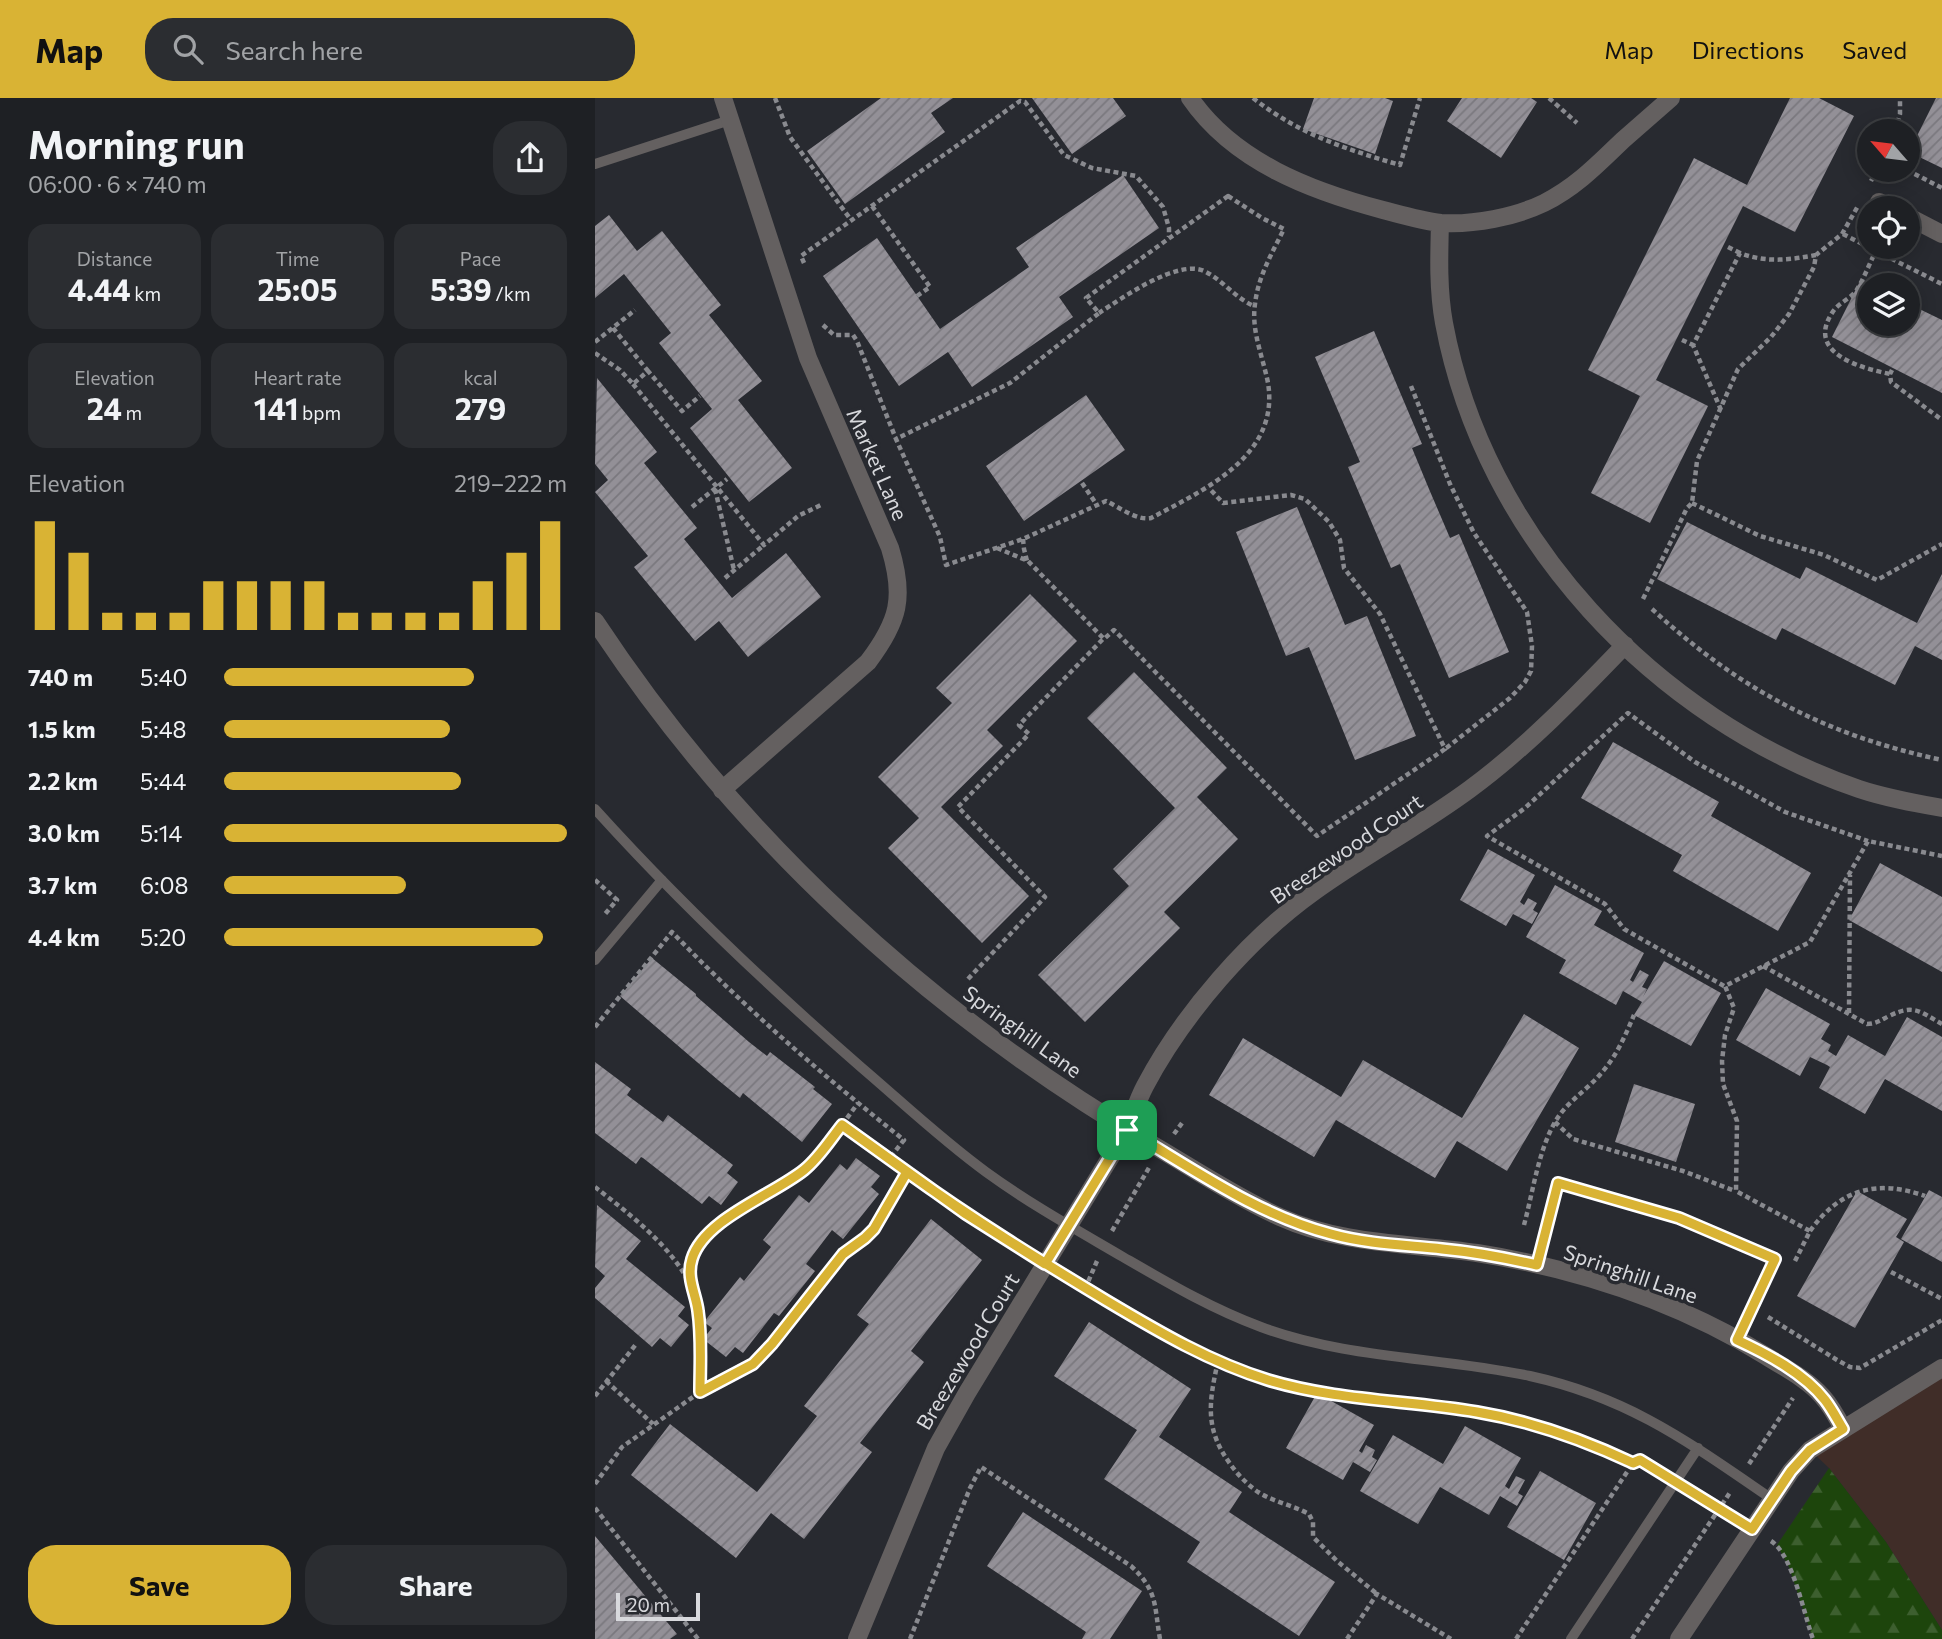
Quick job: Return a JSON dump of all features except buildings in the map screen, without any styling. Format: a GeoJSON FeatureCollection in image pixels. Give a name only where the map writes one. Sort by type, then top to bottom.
{"type":"FeatureCollection","features":[{"type":"Feature","properties":{"kind":"street","name":"Market Lane"},"geometry":{"type":"LineString","coordinates":[[722,790],[868,662],[894,620],[898,575],[890,548],[808,358],[723,98]]}},
{"type":"Feature","properties":{"kind":"street"},"geometry":{"type":"LineString","coordinates":[[1189,98],[1210,124],[1264,166],[1326,193],[1370,207],[1440,223],[1505,216],[1544,203],[1591,172],[1671,98]]}},
{"type":"Feature","properties":{"kind":"street"},"geometry":{"type":"LineString","coordinates":[[1440,223],[1439,282],[1444,322],[1453,362],[1483,448],[1502,489],[1543,553],[1590,610],[1672,687],[1741,735],[1860,789],[1942,808]]}},
{"type":"Feature","properties":{"kind":"street"},"geometry":{"type":"LineString","coordinates":[[1920,223],[1942,234]]}},
{"type":"Feature","properties":{"kind":"street","name":"Springhill Lane"},"geometry":{"type":"LineString","coordinates":[[595,621],[651,700],[722,790],[792,866],[928,991],[1008,1052],[1127,1130],[1248,1201],[1282,1218],[1321,1231],[1374,1242],[1465,1252],[1537,1265],[1594,1279],[1669,1307],[1779,1363],[1824,1398],[1843,1429]]}},
{"type":"Feature","properties":{"kind":"street","name":"Breezewood Court"},"geometry":{"type":"LineString","coordinates":[[857,1639],[936,1448],[1127,1130],[1144,1087],[1170,1045],[1210,991],[1273,926],[1313,893],[1435,814],[1504,762],[1570,702],[1625,645]]}},
{"type":"Feature","properties":{"kind":"street"},"geometry":{"type":"LineString","coordinates":[[1679,1639],[1791,1471],[1810,1450],[1942,1368]]}},
{"type":"Feature","properties":{"kind":"lane"},"geometry":{"type":"LineString","coordinates":[[595,164],[730,120]]}},
{"type":"Feature","properties":{"kind":"lane"},"geometry":{"type":"LineString","coordinates":[[595,809],[662,880],[788,1004],[948,1143],[1024,1199],[1068,1226],[1196,1299],[1264,1329],[1306,1342],[1497,1370],[1569,1386],[1605,1398],[1639,1413],[1698,1448],[1772,1499]]}},
{"type":"Feature","properties":{"kind":"lane"},"geometry":{"type":"LineString","coordinates":[[595,960],[662,880]]}},
{"type":"Feature","properties":{"kind":"lane"},"geometry":{"type":"LineString","coordinates":[[1537,1265],[1558,1183],[1679,1218],[1775,1259],[1737,1340]]}},
{"type":"Feature","properties":{"kind":"lane"},"geometry":{"type":"LineString","coordinates":[[1571,1639],[1698,1448]]}},
{"type":"Feature","properties":{"kind":"path"},"geometry":{"type":"LineString","coordinates":[[775,98],[790,137],[851,220]]}},
{"type":"Feature","properties":{"kind":"path"},"geometry":{"type":"LineString","coordinates":[[1252,98],[1281,120],[1327,143],[1401,165],[1420,98]]}},
{"type":"Feature","properties":{"kind":"path"},"geometry":{"type":"LineString","coordinates":[[1549,98],[1577,123]]}},
{"type":"Feature","properties":{"kind":"path"},"geometry":{"type":"LineString","coordinates":[[1899,119],[1900,98]]}},
{"type":"Feature","properties":{"kind":"path"},"geometry":{"type":"LineString","coordinates":[[805,268],[801,256],[1020,101],[1025,102],[1063,155],[1092,167],[1136,176],[1163,207],[1169,238]]}},
{"type":"Feature","properties":{"kind":"path"},"geometry":{"type":"LineString","coordinates":[[1920,177],[1942,188]]}},
{"type":"Feature","properties":{"kind":"path"},"geometry":{"type":"LineString","coordinates":[[819,314],[828,331],[834,335],[853,335],[857,341],[940,537],[946,565],[1023,539],[1106,501],[1145,519],[1209,488],[1239,465],[1253,448],[1270,403],[1256,332],[1254,306],[1260,282],[1284,229],[1228,196],[1086,298],[1099,313]]}},
{"type":"Feature","properties":{"kind":"path"},"geometry":{"type":"LineString","coordinates":[[872,206],[929,287],[917,296]]}},
{"type":"Feature","properties":{"kind":"path"},"geometry":{"type":"LineString","coordinates":[[1728,247],[1759,260],[1795,259],[1816,255],[1842,234],[1857,207]]}},
{"type":"Feature","properties":{"kind":"path"},"geometry":{"type":"LineString","coordinates":[[1842,234],[1857,242]]}},
{"type":"Feature","properties":{"kind":"path"},"geometry":{"type":"LineString","coordinates":[[1693,345],[1740,253]]}},
{"type":"Feature","properties":{"kind":"path"},"geometry":{"type":"LineString","coordinates":[[1643,599],[1692,503],[1697,461],[1738,369],[1771,337],[1789,314],[1814,267],[1816,255]]}},
{"type":"Feature","properties":{"kind":"path"},"geometry":{"type":"LineString","coordinates":[[1871,259],[1855,293],[1832,312],[1824,332],[1825,342],[1836,354],[1854,364],[1891,372],[1891,382],[1942,420]]}},
{"type":"Feature","properties":{"kind":"path"},"geometry":{"type":"LineString","coordinates":[[1891,259],[1942,284]]}},
{"type":"Feature","properties":{"kind":"path"},"geometry":{"type":"LineString","coordinates":[[897,439],[1010,383],[1099,313],[1135,290],[1181,270],[1196,268],[1206,272],[1254,306]]}},
{"type":"Feature","properties":{"kind":"path"},"geometry":{"type":"LineString","coordinates":[[595,342],[635,310]]}},
{"type":"Feature","properties":{"kind":"path"},"geometry":{"type":"LineString","coordinates":[[613,328],[682,411],[701,396]]}},
{"type":"Feature","properties":{"kind":"path"},"geometry":{"type":"LineString","coordinates":[[1682,340],[1693,345],[1721,411]]}},
{"type":"Feature","properties":{"kind":"path"},"geometry":{"type":"LineString","coordinates":[[595,353],[620,370],[633,384],[764,545]]}},
{"type":"Feature","properties":{"kind":"path"},"geometry":{"type":"LineString","coordinates":[[633,384],[648,371]]}},
{"type":"Feature","properties":{"kind":"path"},"geometry":{"type":"LineString","coordinates":[[968,979],[1045,897],[958,807],[1029,734],[1019,725],[1114,630],[1317,836],[1445,749],[1510,698],[1525,682],[1531,671],[1532,646],[1528,612],[1474,533],[1450,484],[1411,386]]}},
{"type":"Feature","properties":{"kind":"path"},"geometry":{"type":"LineString","coordinates":[[692,507],[727,479]]}},
{"type":"Feature","properties":{"kind":"path"},"geometry":{"type":"LineString","coordinates":[[1082,483],[1097,505]]}},
{"type":"Feature","properties":{"kind":"path"},"geometry":{"type":"LineString","coordinates":[[716,488],[734,570]]}},
{"type":"Feature","properties":{"kind":"path"},"geometry":{"type":"LineString","coordinates":[[1209,488],[1223,503],[1291,495],[1305,499],[1329,522],[1340,540],[1343,568],[1380,614],[1445,749]]}},
{"type":"Feature","properties":{"kind":"path"},"geometry":{"type":"LineString","coordinates":[[1692,503],[1760,536],[1823,555],[1877,580],[1942,544]]}},
{"type":"Feature","properties":{"kind":"path"},"geometry":{"type":"LineString","coordinates":[[725,578],[798,516],[823,504]]}},
{"type":"Feature","properties":{"kind":"path"},"geometry":{"type":"LineString","coordinates":[[1023,539],[1028,561]]}},
{"type":"Feature","properties":{"kind":"path"},"geometry":{"type":"LineString","coordinates":[[996,548],[1028,561],[1104,639]]}},
{"type":"Feature","properties":{"kind":"path"},"geometry":{"type":"LineString","coordinates":[[1652,609],[1688,642],[1725,668],[1765,695],[1813,721],[1865,741],[1942,760]]}},
{"type":"Feature","properties":{"kind":"path"},"geometry":{"type":"LineString","coordinates":[[1736,1191],[1737,1121],[1723,1084],[1722,1061],[1725,1035],[1734,1008],[1725,986],[1624,929],[1605,904],[1487,836],[1525,808],[1628,713],[1695,762],[1785,812],[1868,841],[1942,856]]}},
{"type":"Feature","properties":{"kind":"path"},"geometry":{"type":"LineString","coordinates":[[1725,986],[1810,942],[1868,841]]}},
{"type":"Feature","properties":{"kind":"path"},"geometry":{"type":"LineString","coordinates":[[1849,1014],[1850,873]]}},
{"type":"Feature","properties":{"kind":"path"},"geometry":{"type":"LineString","coordinates":[[595,880],[617,900],[602,917]]}},
{"type":"Feature","properties":{"kind":"path"},"geometry":{"type":"LineString","coordinates":[[595,1027],[672,932],[736,996],[858,1104],[904,1140],[889,1159]]}},
{"type":"Feature","properties":{"kind":"path"},"geometry":{"type":"LineString","coordinates":[[1763,967],[1867,1024],[1875,1024],[1905,1009],[1920,1011],[1942,1024]]}},
{"type":"Feature","properties":{"kind":"path"},"geometry":{"type":"LineString","coordinates":[[1524,1225],[1545,1146],[1555,1122],[1573,1098],[1584,1091],[1604,1070],[1634,1015]]}},
{"type":"Feature","properties":{"kind":"path"},"geometry":{"type":"LineString","coordinates":[[691,1285],[692,1259],[702,1242],[715,1228],[804,1170],[858,1104]]}},
{"type":"Feature","properties":{"kind":"path"},"geometry":{"type":"LineString","coordinates":[[1555,1122],[1573,1139],[1683,1171],[1736,1191],[1810,1231]]}},
{"type":"Feature","properties":{"kind":"path"},"geometry":{"type":"LineString","coordinates":[[1085,1289],[1104,1246],[1147,1170],[1182,1123]]}},
{"type":"Feature","properties":{"kind":"path"},"geometry":{"type":"LineString","coordinates":[[842,1125],[966,1214],[1045,1264],[1164,1336],[1218,1361],[1267,1379],[1348,1398],[1481,1412],[1571,1438],[1633,1463]]}},
{"type":"Feature","properties":{"kind":"path"},"geometry":{"type":"LineString","coordinates":[[595,1484],[622,1447],[700,1392],[753,1364],[843,1254],[874,1229],[907,1172]]}},
{"type":"Feature","properties":{"kind":"path"},"geometry":{"type":"LineString","coordinates":[[595,1187],[626,1209],[678,1265],[691,1285],[698,1308],[700,1392]]}},
{"type":"Feature","properties":{"kind":"path"},"geometry":{"type":"LineString","coordinates":[[1792,1268],[1810,1231],[1828,1208],[1855,1192],[1883,1188],[1925,1196]]}},
{"type":"Feature","properties":{"kind":"path"},"geometry":{"type":"LineString","coordinates":[[1891,1272],[1942,1299]]}},
{"type":"Feature","properties":{"kind":"path"},"geometry":{"type":"LineString","coordinates":[[1774,1305],[1768,1318],[1850,1367],[1860,1368],[1942,1320]]}},
{"type":"Feature","properties":{"kind":"path"},"geometry":{"type":"LineString","coordinates":[[595,1396],[637,1343]]}},
{"type":"Feature","properties":{"kind":"path"},"geometry":{"type":"LineString","coordinates":[[1218,1361],[1210,1395],[1210,1424],[1218,1447],[1233,1468],[1257,1491],[1309,1514],[1313,1522],[1313,1537],[1336,1561],[1377,1594],[1451,1639]]}},
{"type":"Feature","properties":{"kind":"path"},"geometry":{"type":"LineString","coordinates":[[606,1381],[653,1424]]}},
{"type":"Feature","properties":{"kind":"path"},"geometry":{"type":"LineString","coordinates":[[1515,1639],[1633,1463],[1640,1460],[1777,1545],[1789,1567],[1813,1639]]}},
{"type":"Feature","properties":{"kind":"path"},"geometry":{"type":"LineString","coordinates":[[910,1639],[970,1488],[981,1467],[1131,1566],[1146,1580],[1151,1589],[1160,1639]]}},
{"type":"Feature","properties":{"kind":"path"},"geometry":{"type":"LineString","coordinates":[[595,1508],[698,1639]]}},
{"type":"Feature","properties":{"kind":"path"},"geometry":{"type":"LineString","coordinates":[[1347,1639],[1377,1594]]}},
{"type":"Feature","properties":{"kind":"shaded area"},"geometry":{"type":"Polygon","coordinates":[[[1942,1368],[1942,1630],[1886,1542],[1829,1468],[1810,1450],[1942,1368]]]}},
{"type":"Feature","properties":{"kind":"green space"},"geometry":{"type":"Polygon","coordinates":[[[1829,1468],[1886,1542],[1942,1630],[1942,1639],[1813,1639],[1789,1567],[1777,1545],[1829,1468]]]}},
{"type":"Feature","properties":{"kind":"route"},"geometry":{"type":"LineString","coordinates":[[1127,1130],[1045,1264],[966,1214],[842,1125],[804,1170],[715,1228],[692,1259],[691,1285],[698,1308],[700,1334],[700,1392],[753,1364],[772,1344],[843,1254],[874,1229],[907,1172],[966,1214],[1007,1241],[1085,1289],[1164,1336],[1220,1362],[1307,1390],[1348,1398],[1481,1412],[1529,1424],[1607,1451],[1633,1463],[1640,1460],[1752,1529],[1791,1471],[1810,1450],[1843,1429],[1824,1398],[1814,1388],[1779,1363],[1737,1340],[1775,1259],[1739,1243],[1679,1218],[1615,1197],[1558,1183],[1537,1265],[1476,1253],[1333,1235],[1282,1218],[1248,1201],[1127,1130]]}}]}
